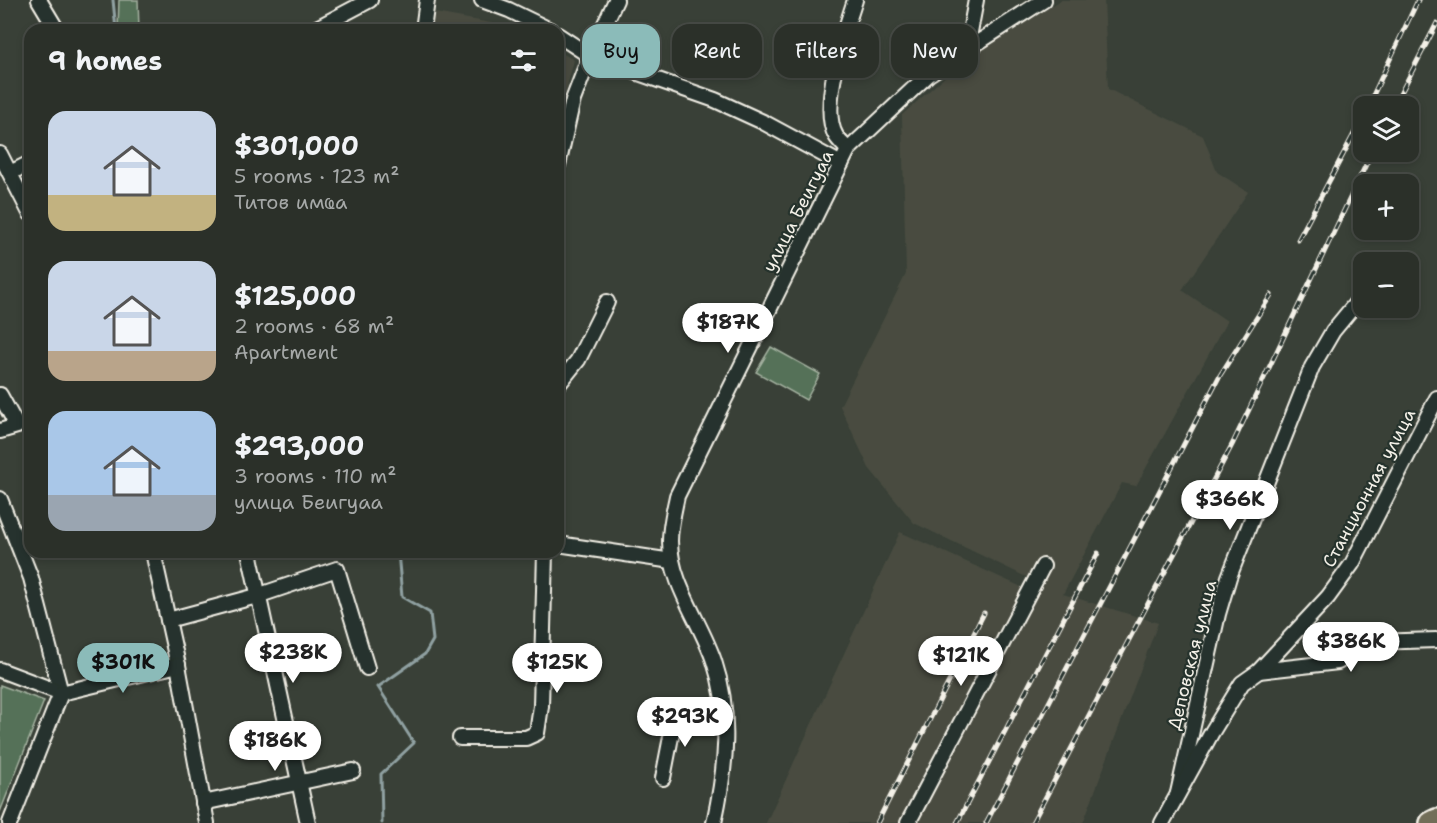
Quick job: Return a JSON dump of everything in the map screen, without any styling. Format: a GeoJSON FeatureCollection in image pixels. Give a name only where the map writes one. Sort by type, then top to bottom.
{"type":"FeatureCollection","features":[{"type":"Feature","properties":{"kind":"highway"},"geometry":{"type":"LineString","coordinates":[[1431,823],[1437,820]]}},
{"type":"Feature","properties":{"kind":"street"},"geometry":{"type":"LineString","coordinates":[[39,0],[53,24]]}},
{"type":"Feature","properties":{"kind":"street"},"geometry":{"type":"LineString","coordinates":[[324,24],[370,0]]}},
{"type":"Feature","properties":{"kind":"street"},"geometry":{"type":"LineString","coordinates":[[424,24],[427,0]]}},
{"type":"Feature","properties":{"kind":"street"},"geometry":{"type":"LineString","coordinates":[[482,0],[510,10],[538,24]]}},
{"type":"Feature","properties":{"kind":"street"},"geometry":{"type":"LineString","coordinates":[[605,24],[616,0]]}},
{"type":"Feature","properties":{"kind":"street"},"geometry":{"type":"LineString","coordinates":[[848,150],[835,134],[832,89],[834,67],[855,0]]}},
{"type":"Feature","properties":{"kind":"street"},"geometry":{"type":"LineString","coordinates":[[972,24],[976,0]]}},
{"type":"Feature","properties":{"kind":"street","name":"улица Беигуаа"},"geometry":{"type":"LineString","coordinates":[[978,42],[1044,0]]}},
{"type":"Feature","properties":{"kind":"street"},"geometry":{"type":"LineString","coordinates":[[564,39],[582,51]]}},
{"type":"Feature","properties":{"kind":"street"},"geometry":{"type":"LineString","coordinates":[[564,139],[573,100],[582,77]]}},
{"type":"Feature","properties":{"kind":"street"},"geometry":{"type":"LineString","coordinates":[[652,78],[715,100],[841,164]]}},
{"type":"Feature","properties":{"kind":"street","name":"улица Беигуаа"},"geometry":{"type":"LineString","coordinates":[[714,823],[728,750],[724,701],[714,661],[672,561],[670,525],[677,496],[848,150],[925,78]]}},
{"type":"Feature","properties":{"kind":"street"},"geometry":{"type":"LineString","coordinates":[[0,154],[24,201]]}},
{"type":"Feature","properties":{"kind":"street"},"geometry":{"type":"LineString","coordinates":[[10,172],[24,166]]}},
{"type":"Feature","properties":{"kind":"street"},"geometry":{"type":"LineString","coordinates":[[564,378],[578,360],[607,302]]}},
{"type":"Feature","properties":{"kind":"street","name":"Деповская улица"},"geometry":{"type":"LineString","coordinates":[[1178,793],[1218,614],[1229,577],[1312,368],[1333,331],[1353,307]]}},
{"type":"Feature","properties":{"kind":"street"},"geometry":{"type":"LineString","coordinates":[[0,395],[17,426],[0,431]]}},
{"type":"Feature","properties":{"kind":"street","name":"Станционная улица"},"geometry":{"type":"LineString","coordinates":[[1162,823],[1242,683],[1259,671],[1328,597],[1352,564],[1437,398]]}},
{"type":"Feature","properties":{"kind":"street"},"geometry":{"type":"LineString","coordinates":[[0,499],[31,578],[61,693],[10,823]]}},
{"type":"Feature","properties":{"kind":"street"},"geometry":{"type":"LineString","coordinates":[[564,545],[672,561]]}},
{"type":"Feature","properties":{"kind":"street"},"geometry":{"type":"LineString","coordinates":[[154,558],[178,665],[207,823]]}},
{"type":"Feature","properties":{"kind":"street"},"geometry":{"type":"LineString","coordinates":[[250,558],[308,823]]}},
{"type":"Feature","properties":{"kind":"street"},"geometry":{"type":"LineString","coordinates":[[460,738],[526,738],[537,733],[541,706],[545,558]]}},
{"type":"Feature","properties":{"kind":"street"},"geometry":{"type":"LineString","coordinates":[[908,823],[1043,566]]}},
{"type":"Feature","properties":{"kind":"street"},"geometry":{"type":"LineString","coordinates":[[168,620],[257,596],[338,569],[367,668]]}},
{"type":"Feature","properties":{"kind":"street"},"geometry":{"type":"LineString","coordinates":[[1259,671],[1338,662],[1360,646],[1372,642],[1437,640]]}},
{"type":"Feature","properties":{"kind":"street"},"geometry":{"type":"LineString","coordinates":[[0,670],[61,693],[178,665]]}},
{"type":"Feature","properties":{"kind":"street"},"geometry":{"type":"LineString","coordinates":[[663,778],[676,711]]}},
{"type":"Feature","properties":{"kind":"street"},"geometry":{"type":"LineString","coordinates":[[203,803],[353,771]]}},
{"type":"Feature","properties":{"kind":"shaded area"},"geometry":{"type":"Polygon","coordinates":[[[1061,0],[1104,0],[1108,89],[1203,136],[1217,172],[1248,192],[1182,290],[1227,321],[1136,486],[1122,483],[1063,594],[1158,623],[1083,823],[766,823],[900,532],[1037,594],[1041,584],[914,523],[869,468],[840,406],[906,274],[902,115],[944,78],[978,78],[978,53],[1061,0]]]}},
{"type":"Feature","properties":{"kind":"shaded area"},"geometry":{"type":"Polygon","coordinates":[[[435,13],[496,24],[432,24],[435,13]]]}},
{"type":"Feature","properties":{"kind":"shaded area"},"geometry":{"type":"Polygon","coordinates":[[[564,54],[574,60],[564,98],[564,54]]]}},
{"type":"Feature","properties":{"kind":"green space"},"geometry":{"type":"Polygon","coordinates":[[[119,0],[138,0],[139,24],[118,24],[119,0]]]}},
{"type":"Feature","properties":{"kind":"green space"},"geometry":{"type":"Polygon","coordinates":[[[771,347],[820,374],[806,400],[756,372],[771,347]]]}},
{"type":"Feature","properties":{"kind":"green space"},"geometry":{"type":"Polygon","coordinates":[[[0,685],[44,701],[0,812],[0,685]]]}},
{"type":"Feature","properties":{"kind":"waterway"},"geometry":{"type":"LineString","coordinates":[[113,0],[115,24]]}},
{"type":"Feature","properties":{"kind":"waterway"},"geometry":{"type":"LineString","coordinates":[[382,823],[381,774],[414,743],[378,687],[425,654],[433,640],[430,613],[402,597],[399,558]]}},
{"type":"Feature","properties":{"kind":"railway"},"geometry":{"type":"LineString","coordinates":[[1373,96],[1418,0]]}},
{"type":"Feature","properties":{"kind":"railway"},"geometry":{"type":"LineString","coordinates":[[1399,96],[1437,23]]}},
{"type":"Feature","properties":{"kind":"railway"},"geometry":{"type":"LineString","coordinates":[[1298,240],[1353,136]]}},
{"type":"Feature","properties":{"kind":"railway"},"geometry":{"type":"LineString","coordinates":[[1032,823],[1233,443],[1367,162]]}},
{"type":"Feature","properties":{"kind":"railway"},"geometry":{"type":"LineString","coordinates":[[986,823],[1219,377],[1271,295]]}},
{"type":"Feature","properties":{"kind":"railway"},"geometry":{"type":"LineString","coordinates":[[957,823],[1098,553]]}},
{"type":"Feature","properties":{"kind":"railway"},"geometry":{"type":"LineString","coordinates":[[877,823],[984,613]]}}]}
